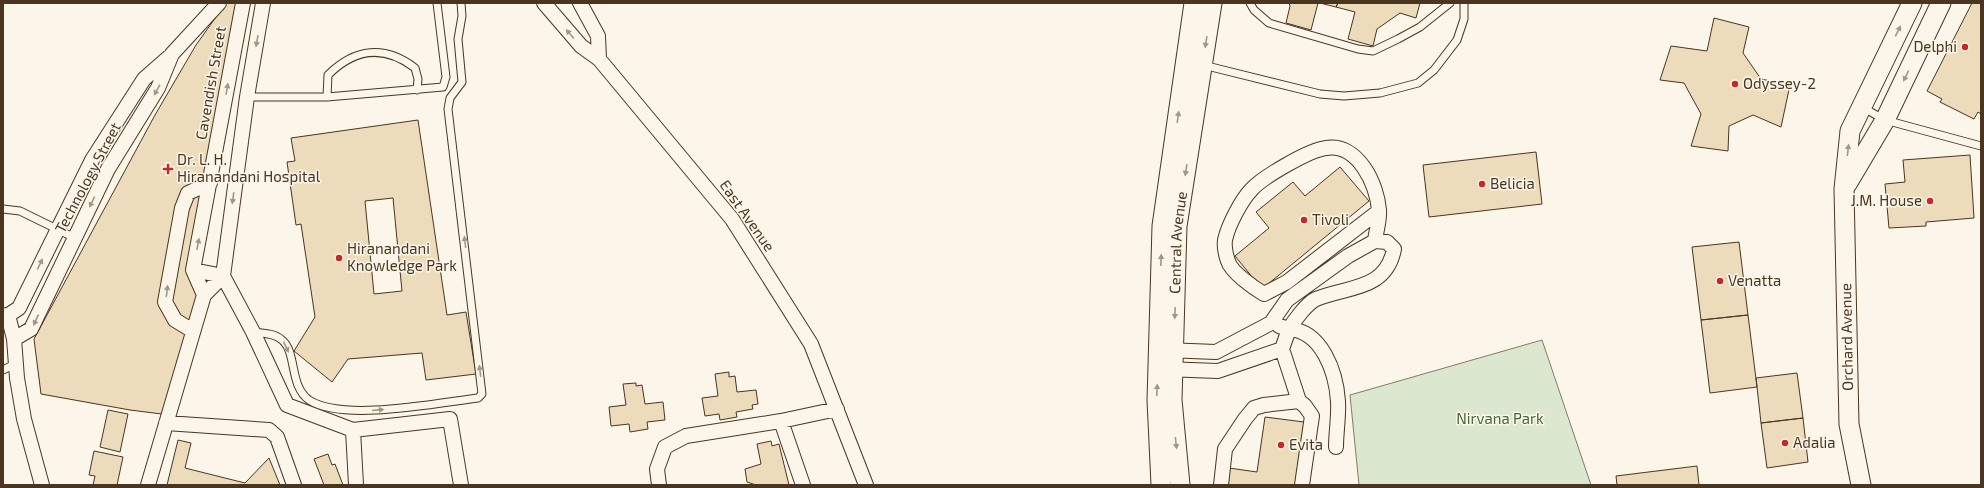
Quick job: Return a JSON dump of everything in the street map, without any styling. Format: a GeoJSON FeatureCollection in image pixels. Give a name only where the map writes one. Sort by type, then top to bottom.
{"type":"FeatureCollection","features":[{"type":"Feature","properties":{"kind":"main road","name":"Central Avenue"},"geometry":{"type":"LineString","coordinates":[[1166,350],[1162,226],[1194,3]]}},
{"type":"Feature","properties":{"kind":"main road","name":"Central Avenue"},"geometry":{"type":"LineString","coordinates":[[1161,485],[1157,400],[1165,369],[1177,226],[1212,3]]}},
{"type":"Feature","properties":{"kind":"main road","name":"Orchard Avenue"},"geometry":{"type":"LineString","coordinates":[[1861,485],[1849,424],[1844,189],[1850,131],[1912,3]]}},
{"type":"Feature","properties":{"kind":"main road"},"geometry":{"type":"LineString","coordinates":[[1844,189],[1885,120],[1942,3]]}},
{"type":"Feature","properties":{"kind":"main road","name":"Central Avenue"},"geometry":{"type":"LineString","coordinates":[[1165,369],[1172,400],[1180,485]]}},
{"type":"Feature","properties":{"kind":"street","name":"Technology Street"},"geometry":{"type":"LineString","coordinates":[[9,336],[31,329],[108,170],[158,88],[172,54],[219,3]]}},
{"type":"Feature","properties":{"kind":"street","name":"Cavendish Street"},"geometry":{"type":"LineString","coordinates":[[193,270],[243,3]]}},
{"type":"Feature","properties":{"kind":"street"},"geometry":{"type":"LineString","coordinates":[[263,3],[247,97],[223,276],[253,332],[287,405],[353,430],[450,419],[461,485]]}},
{"type":"Feature","properties":{"kind":"street","name":"East Avenue"},"geometry":{"type":"LineString","coordinates":[[544,3],[581,46],[599,59],[732,219],[811,344],[866,485]]}},
{"type":"Feature","properties":{"kind":"street"},"geometry":{"type":"LineString","coordinates":[[580,3],[598,36],[599,59]]}},
{"type":"Feature","properties":{"kind":"street"},"geometry":{"type":"LineString","coordinates":[[42,485],[24,419],[17,378],[9,367],[9,336],[6,315],[19,308],[92,160],[144,79],[172,54]]}},
{"type":"Feature","properties":{"kind":"street"},"geometry":{"type":"LineString","coordinates":[[232,61],[253,63]]}},
{"type":"Feature","properties":{"kind":"street"},"geometry":{"type":"LineString","coordinates":[[130,102],[145,109]]}},
{"type":"Feature","properties":{"kind":"street"},"geometry":{"type":"LineString","coordinates":[[222,116],[244,120]]}},
{"type":"Feature","properties":{"kind":"street"},"geometry":{"type":"LineString","coordinates":[[1375,240],[1379,211],[1374,188],[1361,163],[1346,150],[1326,148],[1290,162],[1252,189],[1235,216],[1225,241],[1228,263],[1242,278],[1264,294],[1287,282],[1379,211]]}},
{"type":"Feature","properties":{"kind":"street"},"geometry":{"type":"LineString","coordinates":[[92,160],[108,170]]}},
{"type":"Feature","properties":{"kind":"street"},"geometry":{"type":"LineString","coordinates":[[193,331],[174,320],[165,302],[182,208],[188,193],[210,183]]}},
{"type":"Feature","properties":{"kind":"street"},"geometry":{"type":"LineString","coordinates":[[1166,350],[1216,352],[1271,323],[1287,300],[1348,256],[1375,240],[1387,242],[1394,250],[1391,264],[1370,283],[1314,300],[1289,329],[1282,349],[1299,401],[1305,406],[1312,416],[1302,485]]}},
{"type":"Feature","properties":{"kind":"street"},"geometry":{"type":"LineString","coordinates":[[193,270],[223,276]]}},
{"type":"Feature","properties":{"kind":"street"},"geometry":{"type":"LineString","coordinates":[[193,270],[204,294]]}},
{"type":"Feature","properties":{"kind":"street"},"geometry":{"type":"LineString","coordinates":[[148,485],[204,294],[223,276]]}},
{"type":"Feature","properties":{"kind":"street"},"geometry":{"type":"LineString","coordinates":[[1271,323],[1289,329],[1298,330],[1324,350],[1331,370],[1338,401],[1336,447]]}},
{"type":"Feature","properties":{"kind":"street"},"geometry":{"type":"LineString","coordinates":[[1165,369],[1218,371],[1282,349]]}},
{"type":"Feature","properties":{"kind":"street"},"geometry":{"type":"LineString","coordinates":[[1210,352],[1211,371]]}},
{"type":"Feature","properties":{"kind":"street"},"geometry":{"type":"LineString","coordinates":[[1221,485],[1225,449],[1241,424],[1254,408],[1264,405],[1299,401]]}},
{"type":"Feature","properties":{"kind":"street"},"geometry":{"type":"LineString","coordinates":[[659,485],[657,469],[665,447],[686,436],[781,421],[836,409]]}},
{"type":"Feature","properties":{"kind":"street"},"geometry":{"type":"LineString","coordinates":[[781,421],[803,485]]}},
{"type":"Feature","properties":{"kind":"street"},"geometry":{"type":"LineString","coordinates":[[166,423],[268,430],[277,437],[294,485]]}},
{"type":"Feature","properties":{"kind":"street"},"geometry":{"type":"LineString","coordinates":[[353,430],[356,485]]}},
{"type":"Feature","properties":{"kind":"lane"},"geometry":{"type":"LineString","coordinates":[[247,97],[327,97],[443,87],[446,77],[437,3]]}},
{"type":"Feature","properties":{"kind":"lane"},"geometry":{"type":"LineString","coordinates":[[253,332],[276,336],[282,339],[287,345],[298,388],[308,399],[330,408],[351,411],[386,409],[478,398],[482,394],[448,109],[450,98],[462,82],[458,39],[462,16],[461,3]]}},
{"type":"Feature","properties":{"kind":"lane"},"geometry":{"type":"LineString","coordinates":[[1250,3],[1254,10],[1269,23],[1358,49],[1373,51],[1420,27],[1450,3]]}},
{"type":"Feature","properties":{"kind":"lane"},"geometry":{"type":"LineString","coordinates":[[1202,65],[1320,94],[1344,96],[1380,93],[1418,83],[1434,70],[1457,40],[1464,19],[1464,3]]}},
{"type":"Feature","properties":{"kind":"lane"},"geometry":{"type":"LineString","coordinates":[[327,97],[328,75],[339,64],[362,54],[382,52],[401,57],[415,68],[418,79],[417,90]]}},
{"type":"Feature","properties":{"kind":"lane"},"geometry":{"type":"LineString","coordinates":[[1861,106],[1885,120],[1981,146]]}},
{"type":"Feature","properties":{"kind":"lane"},"geometry":{"type":"LineString","coordinates":[[3,209],[20,212],[75,238]]}},
{"type":"Feature","properties":{"kind":"green space","name":"Nirvana Park"},"geometry":{"type":"Polygon","coordinates":[[[1542,340],[1591,485],[1359,485],[1350,395],[1542,340]]]}},
{"type":"Feature","properties":{"kind":"building","name":"Dr. L. H. Hiranandani Hospital"},"geometry":{"type":"Polygon","coordinates":[[[226,3],[242,3],[199,224],[199,295],[162,414],[130,410],[41,394],[34,339],[155,115],[196,45],[226,3]]]}},
{"type":"Feature","properties":{"kind":"building"},"geometry":{"type":"Polygon","coordinates":[[[1289,3],[1318,3],[1311,30],[1286,23],[1290,6],[1289,3]]]}},
{"type":"Feature","properties":{"kind":"building"},"geometry":{"type":"Polygon","coordinates":[[[1320,3],[1338,3],[1336,7],[1320,3]]]}},
{"type":"Feature","properties":{"kind":"building"},"geometry":{"type":"Polygon","coordinates":[[[1338,3],[1420,3],[1416,18],[1400,13],[1377,29],[1373,46],[1348,39],[1355,12],[1336,7],[1338,3]]]}},
{"type":"Feature","properties":{"kind":"building","name":"Delphi"},"geometry":{"type":"Polygon","coordinates":[[[1972,3],[1981,3],[1981,114],[1978,112],[1974,119],[1940,102],[1942,99],[1927,91],[1972,3]]]}},
{"type":"Feature","properties":{"kind":"building","name":"Odyssey-2"},"geometry":{"type":"Polygon","coordinates":[[[1714,18],[1749,27],[1743,53],[1761,79],[1790,85],[1781,127],[1753,115],[1729,126],[1728,151],[1691,146],[1701,114],[1684,83],[1660,80],[1671,46],[1707,51],[1714,18]]]}},
{"type":"Feature","properties":{"kind":"building","name":"Hiranandani Knowledge Park"},"geometry":{"type":"Polygon","coordinates":[[[418,120],[447,315],[466,312],[476,374],[426,380],[422,353],[348,359],[332,382],[294,351],[315,317],[301,224],[296,225],[287,162],[295,161],[291,138],[418,120]],[[393,198],[365,201],[374,294],[402,291],[393,198]]]}},
{"type":"Feature","properties":{"kind":"building","name":"Belicia"},"geometry":{"type":"Polygon","coordinates":[[[1536,152],[1542,204],[1429,217],[1423,165],[1536,152]]]}},
{"type":"Feature","properties":{"kind":"building","name":"J.M. House"},"geometry":{"type":"Polygon","coordinates":[[[1970,155],[1974,218],[1926,222],[1926,226],[1889,228],[1885,184],[1905,182],[1903,160],[1970,155]]]}},
{"type":"Feature","properties":{"kind":"building","name":"Tivoli"},"geometry":{"type":"Polygon","coordinates":[[[1340,167],[1369,201],[1262,289],[1235,256],[1269,228],[1256,212],[1293,182],[1305,196],[1340,167]]]}},
{"type":"Feature","properties":{"kind":"building","name":"Venatta"},"geometry":{"type":"Polygon","coordinates":[[[1739,242],[1748,315],[1701,320],[1692,247],[1739,242]]]}},
{"type":"Feature","properties":{"kind":"building","name":"Venatta"},"geometry":{"type":"Polygon","coordinates":[[[1748,315],[1757,387],[1710,393],[1701,320],[1748,315]]]}},
{"type":"Feature","properties":{"kind":"building"},"geometry":{"type":"Polygon","coordinates":[[[729,372],[729,377],[735,376],[737,392],[756,390],[758,404],[752,405],[753,409],[736,412],[737,417],[720,420],[719,414],[705,416],[702,398],[718,396],[715,374],[729,372]]]}},
{"type":"Feature","properties":{"kind":"building","name":"Adalia"},"geometry":{"type":"Polygon","coordinates":[[[1797,373],[1803,418],[1761,423],[1756,378],[1797,373]]]}},
{"type":"Feature","properties":{"kind":"building"},"geometry":{"type":"Polygon","coordinates":[[[636,383],[636,386],[642,385],[645,404],[663,402],[665,420],[647,422],[648,429],[630,432],[629,424],[611,426],[609,407],[626,405],[623,384],[636,383]]]}},
{"type":"Feature","properties":{"kind":"building"},"geometry":{"type":"Polygon","coordinates":[[[108,410],[128,414],[120,452],[100,447],[108,410]]]}},
{"type":"Feature","properties":{"kind":"building","name":"Evita"},"geometry":{"type":"Polygon","coordinates":[[[1265,417],[1304,422],[1295,485],[1226,485],[1229,468],[1257,472],[1265,417]]]}},
{"type":"Feature","properties":{"kind":"building","name":"Adalia"},"geometry":{"type":"Polygon","coordinates":[[[1803,418],[1808,462],[1767,468],[1761,423],[1803,418]]]}},
{"type":"Feature","properties":{"kind":"building"},"geometry":{"type":"Polygon","coordinates":[[[178,440],[191,443],[185,468],[245,483],[269,458],[280,485],[167,485],[178,440]]]}},
{"type":"Feature","properties":{"kind":"building"},"geometry":{"type":"Polygon","coordinates":[[[771,441],[772,446],[779,444],[789,485],[756,485],[747,482],[745,469],[761,464],[757,444],[771,441]]]}},
{"type":"Feature","properties":{"kind":"building"},"geometry":{"type":"Polygon","coordinates":[[[94,451],[123,457],[117,485],[93,485],[95,476],[89,475],[94,451]]]}},
{"type":"Feature","properties":{"kind":"building"},"geometry":{"type":"Polygon","coordinates":[[[328,454],[332,465],[335,464],[343,485],[324,485],[314,459],[328,454]]]}},
{"type":"Feature","properties":{"kind":"building"},"geometry":{"type":"Polygon","coordinates":[[[1697,466],[1699,485],[1617,485],[1616,476],[1697,466]]]}},
{"type":"Feature","properties":{"kind":"place","name":"Delphi"},"geometry":{"type":"Point","coordinates":[1965,47]}},
{"type":"Feature","properties":{"kind":"place","name":"Odyssey-2"},"geometry":{"type":"Point","coordinates":[1735,84]}},
{"type":"Feature","properties":{"kind":"place","name":"Dr. L. H. Hiranandani Hospital"},"geometry":{"type":"Point","coordinates":[168,169]}},
{"type":"Feature","properties":{"kind":"place","name":"Belicia"},"geometry":{"type":"Point","coordinates":[1482,184]}},
{"type":"Feature","properties":{"kind":"place","name":"J.M. House"},"geometry":{"type":"Point","coordinates":[1930,201]}},
{"type":"Feature","properties":{"kind":"place","name":"Tivoli"},"geometry":{"type":"Point","coordinates":[1304,220]}},
{"type":"Feature","properties":{"kind":"place","name":"Hiranandani Knowledge Park"},"geometry":{"type":"Point","coordinates":[339,258]}},
{"type":"Feature","properties":{"kind":"place","name":"Venatta"},"geometry":{"type":"Point","coordinates":[1720,281]}},
{"type":"Feature","properties":{"kind":"place","name":"Adalia"},"geometry":{"type":"Point","coordinates":[1785,443]}},
{"type":"Feature","properties":{"kind":"place","name":"Evita"},"geometry":{"type":"Point","coordinates":[1281,445]}}]}
